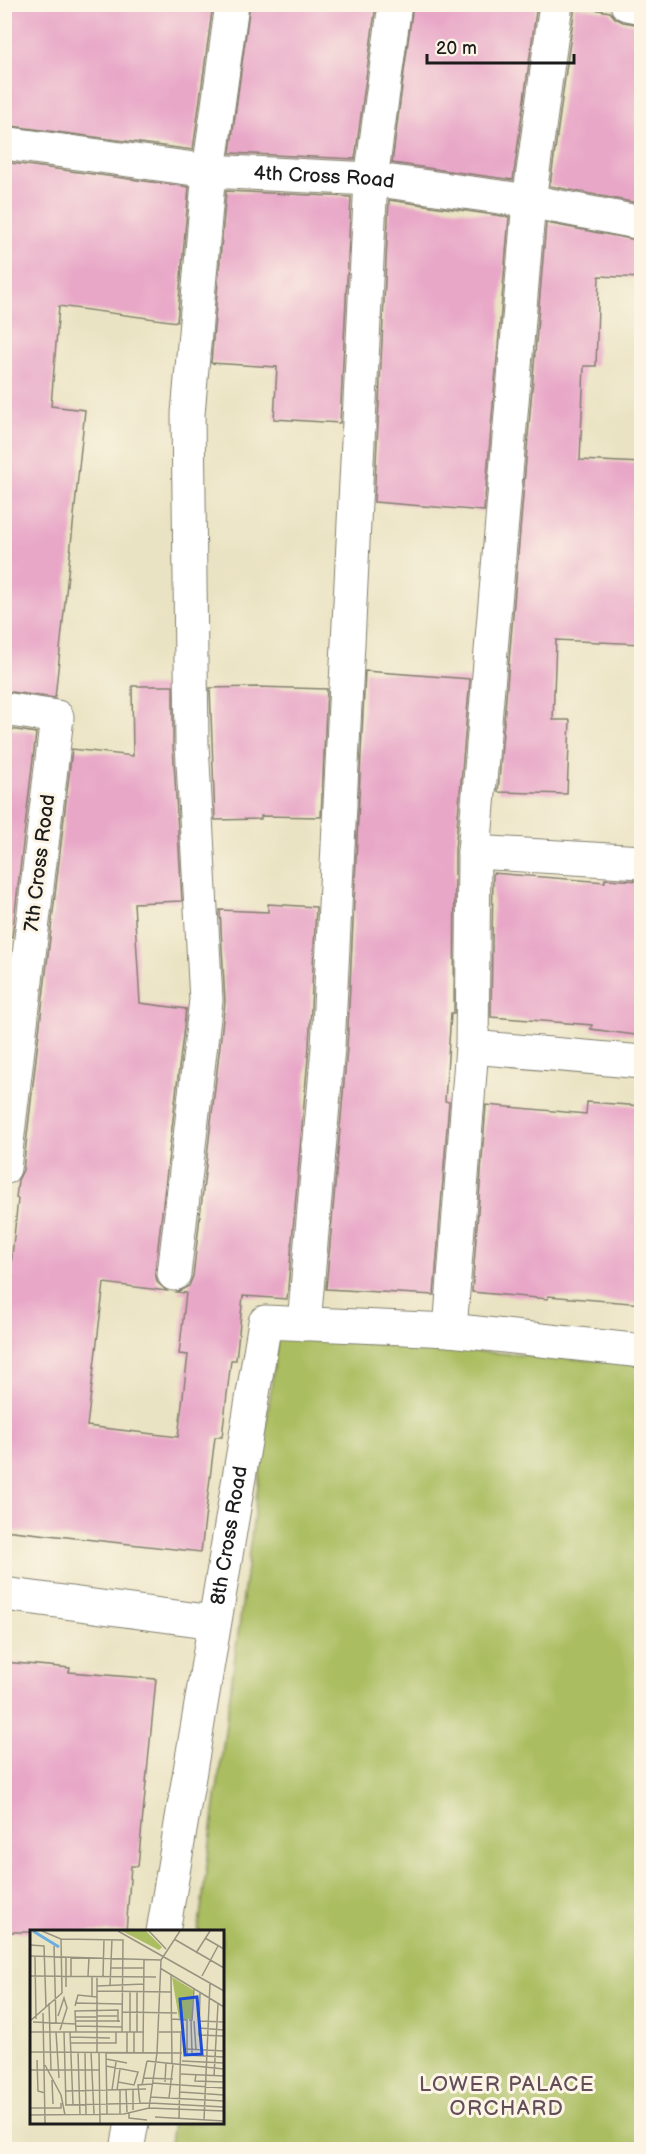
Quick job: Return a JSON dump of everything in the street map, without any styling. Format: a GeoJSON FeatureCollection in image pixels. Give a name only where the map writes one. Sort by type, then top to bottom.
{"type":"FeatureCollection","features":[{"type":"Feature","properties":{"kind":"street"},"geometry":{"type":"LineString","coordinates":[[174,1274],[206,1000],[192,744],[188,414],[209,171],[232,4]]}},
{"type":"Feature","properties":{"kind":"street"},"geometry":{"type":"LineString","coordinates":[[303,1324],[328,1047],[371,179],[395,4]]}},
{"type":"Feature","properties":{"kind":"street"},"geometry":{"type":"LineString","coordinates":[[450,1330],[472,1047],[474,852],[529,201],[556,4]]}},
{"type":"Feature","properties":{"kind":"street"},"geometry":{"type":"LineString","coordinates":[[627,4],[642,7]]}},
{"type":"Feature","properties":{"kind":"street","name":"4th Cross Road"},"geometry":{"type":"LineString","coordinates":[[4,143],[209,171],[371,179],[529,201],[642,223]]}},
{"type":"Feature","properties":{"kind":"street","name":"7th Cross Road"},"geometry":{"type":"LineString","coordinates":[[4,710],[57,717],[16,961],[4,1168]]}},
{"type":"Feature","properties":{"kind":"street"},"geometry":{"type":"LineString","coordinates":[[474,852],[642,862]]}},
{"type":"Feature","properties":{"kind":"street"},"geometry":{"type":"LineString","coordinates":[[472,1047],[642,1062]]}},
{"type":"Feature","properties":{"kind":"street","name":"8th Cross Road"},"geometry":{"type":"LineString","coordinates":[[163,1930],[265,1322],[450,1330],[642,1351]]}},
{"type":"Feature","properties":{"kind":"street"},"geometry":{"type":"LineString","coordinates":[[4,1594],[214,1622]]}},
{"type":"Feature","properties":{"kind":"street"},"geometry":{"type":"LineString","coordinates":[[127,2150],[132,2124]]}},
{"type":"Feature","properties":{"kind":"green space"},"geometry":{"type":"Polygon","coordinates":[[[278,1336],[641,1364],[641,2149],[169,2150],[173,2124],[224,2124],[224,1930],[198,1930],[278,1336]]]}},
{"type":"Feature","properties":{"kind":"building"},"geometry":{"type":"Polygon","coordinates":[[[4,4],[213,4],[193,150],[4,125],[4,4]]]}},
{"type":"Feature","properties":{"kind":"building"},"geometry":{"type":"Polygon","coordinates":[[[250,4],[376,4],[355,159],[230,153],[250,4]]]}},
{"type":"Feature","properties":{"kind":"building"},"geometry":{"type":"Polygon","coordinates":[[[413,4],[537,4],[513,180],[392,163],[413,4]]]}},
{"type":"Feature","properties":{"kind":"building"},"geometry":{"type":"Polygon","coordinates":[[[575,6],[610,12],[623,22],[642,25],[642,204],[550,186],[575,6]]]}},
{"type":"Feature","properties":{"kind":"building"},"geometry":{"type":"Polygon","coordinates":[[[4,162],[189,187],[177,322],[59,306],[51,406],[85,410],[55,698],[4,691],[4,162]]]}},
{"type":"Feature","properties":{"kind":"building"},"geometry":{"type":"Polygon","coordinates":[[[226,191],[351,197],[340,423],[274,419],[277,367],[211,363],[226,191]]]}},
{"type":"Feature","properties":{"kind":"building"},"geometry":{"type":"Polygon","coordinates":[[[389,200],[509,217],[484,511],[374,502],[389,200]]]}},
{"type":"Feature","properties":{"kind":"building"},"geometry":{"type":"Polygon","coordinates":[[[546,223],[642,241],[642,278],[599,276],[596,366],[584,366],[580,460],[642,463],[642,644],[556,640],[553,720],[570,720],[567,794],[498,792],[546,223]]]}},
{"type":"Feature","properties":{"kind":"building"},"geometry":{"type":"Polygon","coordinates":[[[365,671],[470,679],[455,850],[454,1013],[451,1013],[445,1101],[449,1102],[434,1295],[326,1289],[347,1048],[365,671]]]}},
{"type":"Feature","properties":{"kind":"building"},"geometry":{"type":"Polygon","coordinates":[[[132,686],[173,686],[173,745],[182,901],[134,903],[140,1003],[186,1009],[155,1272],[157,1282],[167,1291],[104,1283],[87,1426],[178,1437],[188,1355],[179,1354],[186,1293],[177,1292],[189,1286],[193,1276],[225,1002],[220,910],[268,912],[268,904],[316,907],[309,1046],[287,1299],[243,1296],[236,1360],[231,1360],[222,1437],[215,1437],[201,1552],[4,1530],[4,1354],[13,1275],[10,1274],[18,1199],[16,1198],[18,1180],[23,1170],[72,749],[133,756],[132,686]]]}},
{"type":"Feature","properties":{"kind":"building"},"geometry":{"type":"Polygon","coordinates":[[[210,688],[327,689],[321,817],[261,816],[261,819],[215,820],[210,688]]]}},
{"type":"Feature","properties":{"kind":"building"},"geometry":{"type":"Polygon","coordinates":[[[4,728],[36,733],[12,937],[4,936],[4,728]]]}},
{"type":"Feature","properties":{"kind":"building"},"geometry":{"type":"Polygon","coordinates":[[[493,873],[605,882],[605,879],[642,881],[642,1036],[591,1029],[592,1025],[491,1017],[493,873]]]}},
{"type":"Feature","properties":{"kind":"building"},"geometry":{"type":"Polygon","coordinates":[[[587,1102],[642,1106],[642,1160],[637,1210],[642,1210],[642,1304],[472,1292],[486,1105],[586,1114],[587,1102]]]}},
{"type":"Feature","properties":{"kind":"building"},"geometry":{"type":"Polygon","coordinates":[[[4,1662],[70,1668],[69,1672],[156,1679],[138,1866],[131,1866],[126,1930],[4,1932],[4,1662]]]}},
{"type":"Feature","properties":{"kind":"district","name":"LOWER PALACE ORCHARD"},"geometry":{"type":"Point","coordinates":[507,2096]}}]}
